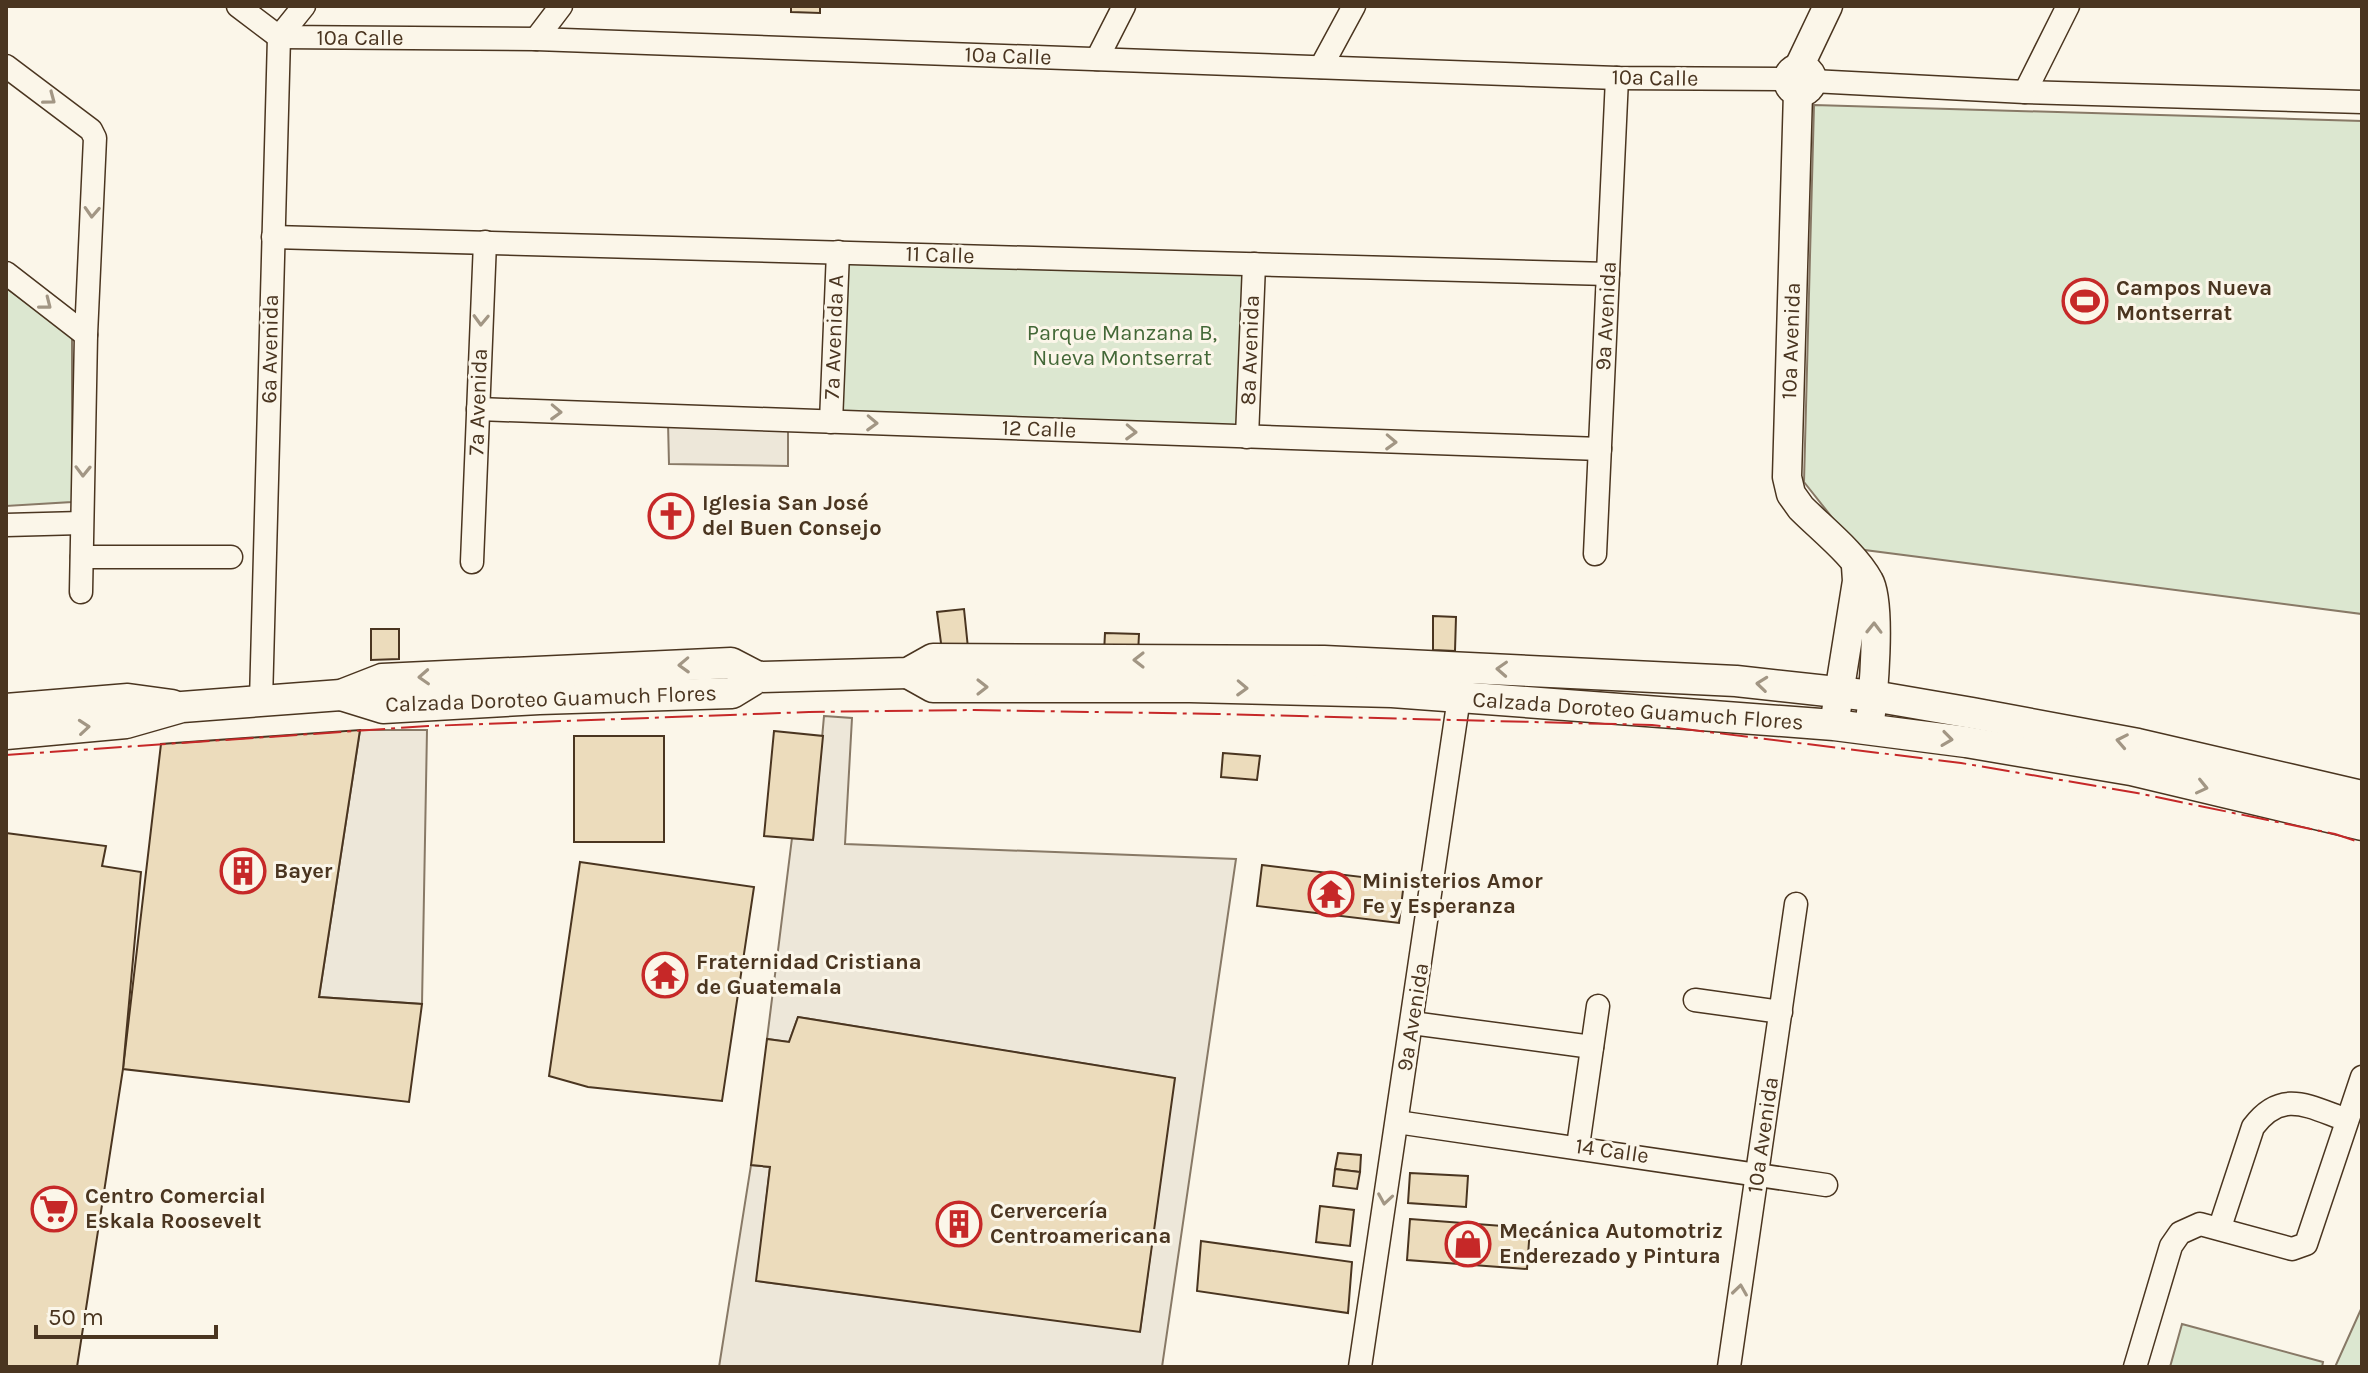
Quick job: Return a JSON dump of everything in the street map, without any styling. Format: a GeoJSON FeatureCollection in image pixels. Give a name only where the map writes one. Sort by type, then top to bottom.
{"type":"FeatureCollection","features":[{"type":"Feature","properties":{"kind":"main road","name":"Calzada Doroteo Guamuch Flores"},"geometry":{"type":"LineString","coordinates":[[6,734],[126,723],[182,707],[341,695],[383,708],[732,693],[758,677],[908,673],[933,659],[1324,661],[1736,681],[1873,696],[2138,744],[2362,796]]}},
{"type":"Feature","properties":{"kind":"main road","name":"Calzada Doroteo Guamuch Flores"},"geometry":{"type":"LineString","coordinates":[[908,673],[933,687],[1190,687],[1392,692],[1834,725],[2131,770],[2362,825]]}},
{"type":"Feature","properties":{"kind":"main road","name":"Calzada Doroteo Guamuch Flores"},"geometry":{"type":"LineString","coordinates":[[6,709],[128,699],[182,707]]}},
{"type":"Feature","properties":{"kind":"street"},"geometry":{"type":"LineString","coordinates":[[238,6],[279,37],[304,6]]}},
{"type":"Feature","properties":{"kind":"street"},"geometry":{"type":"LineString","coordinates":[[536,39],[561,6]]}},
{"type":"Feature","properties":{"kind":"street"},"geometry":{"type":"LineString","coordinates":[[1097,59],[1124,6]]}},
{"type":"Feature","properties":{"kind":"street"},"geometry":{"type":"LineString","coordinates":[[1321,67],[1354,6]]}},
{"type":"Feature","properties":{"kind":"street"},"geometry":{"type":"LineString","coordinates":[[2025,92],[2068,6]]}},
{"type":"Feature","properties":{"kind":"street","name":"10a Avenida"},"geometry":{"type":"LineString","coordinates":[[1823,17],[1801,78],[1787,477],[1791,494],[1801,508],[1870,582],[1874,605],[1873,696],[1869,729]]}},
{"type":"Feature","properties":{"kind":"street","name":"10a Calle"},"geometry":{"type":"LineString","coordinates":[[279,37],[536,39],[1617,78],[1801,78],[2025,92],[2362,102]]}},
{"type":"Feature","properties":{"kind":"street","name":"6a Avenida"},"geometry":{"type":"LineString","coordinates":[[261,701],[279,37]]}},
{"type":"Feature","properties":{"kind":"street"},"geometry":{"type":"LineString","coordinates":[[6,66],[94,134],[81,592]]}},
{"type":"Feature","properties":{"kind":"street","name":"9a Avenida"},"geometry":{"type":"LineString","coordinates":[[1595,554],[1617,78]]}},
{"type":"Feature","properties":{"kind":"street","name":"11 Calle"},"geometry":{"type":"LineString","coordinates":[[273,237],[1608,274]]}},
{"type":"Feature","properties":{"kind":"street","name":"7a Avenida"},"geometry":{"type":"LineString","coordinates":[[472,562],[485,242]]}},
{"type":"Feature","properties":{"kind":"street","name":"7a Avenida A"},"geometry":{"type":"LineString","coordinates":[[831,422],[838,252]]}},
{"type":"Feature","properties":{"kind":"street","name":"8a Avenida"},"geometry":{"type":"LineString","coordinates":[[1247,437],[1254,264]]}},
{"type":"Feature","properties":{"kind":"street"},"geometry":{"type":"LineString","coordinates":[[6,273],[86,335]]}},
{"type":"Feature","properties":{"kind":"street","name":"12 Calle"},"geometry":{"type":"LineString","coordinates":[[478,409],[1600,449]]}},
{"type":"Feature","properties":{"kind":"street"},"geometry":{"type":"LineString","coordinates":[[6,525],[81,523]]}},
{"type":"Feature","properties":{"kind":"street"},"geometry":{"type":"LineString","coordinates":[[82,557],[231,557]]}},
{"type":"Feature","properties":{"kind":"street"},"geometry":{"type":"LineString","coordinates":[[1834,725],[1857,581],[1856,565]]}},
{"type":"Feature","properties":{"kind":"street","name":"9a Avenida"},"geometry":{"type":"LineString","coordinates":[[1360,1367],[1463,667]]}},
{"type":"Feature","properties":{"kind":"street","name":"10a Avenida"},"geometry":{"type":"LineString","coordinates":[[1729,1367],[1796,904]]}},
{"type":"Feature","properties":{"kind":"street"},"geometry":{"type":"LineString","coordinates":[[1695,1000],[1781,1012]]}},
{"type":"Feature","properties":{"kind":"street"},"geometry":{"type":"LineString","coordinates":[[1578,1146],[1598,1006]]}},
{"type":"Feature","properties":{"kind":"street"},"geometry":{"type":"LineString","coordinates":[[1412,1023],[1592,1047]]}},
{"type":"Feature","properties":{"kind":"street"},"geometry":{"type":"LineString","coordinates":[[2135,1367],[2171,1246],[2180,1233],[2200,1224],[2292,1249],[2306,1244],[2362,1077]]}},
{"type":"Feature","properties":{"kind":"street"},"geometry":{"type":"LineString","coordinates":[[2220,1227],[2253,1127],[2262,1115],[2274,1106],[2292,1102],[2347,1120]]}},
{"type":"Feature","properties":{"kind":"street","name":"14 Calle"},"geometry":{"type":"LineString","coordinates":[[1397,1122],[1578,1146],[1826,1185]]}},
{"type":"Feature","properties":{"kind":"green space","name":"Campos Nueva Montserrat"},"geometry":{"type":"Polygon","coordinates":[[[1814,105],[2362,121],[2362,614],[1857,549],[1804,482],[1814,105]]]}},
{"type":"Feature","properties":{"kind":"green space","name":"Parque Manzana B, Nueva Montserrat"},"geometry":{"type":"Polygon","coordinates":[[[845,260],[1248,271],[1241,429],[840,414],[845,260]]]}},
{"type":"Feature","properties":{"kind":"green space"},"geometry":{"type":"Polygon","coordinates":[[[6,288],[72,336],[72,502],[6,506],[6,288]]]}},
{"type":"Feature","properties":{"kind":"green space"},"geometry":{"type":"Polygon","coordinates":[[[2362,1307],[2362,1367],[2335,1367],[2362,1307]]]}},
{"type":"Feature","properties":{"kind":"green space"},"geometry":{"type":"Polygon","coordinates":[[[2182,1324],[2323,1362],[2322,1367],[2170,1367],[2182,1324]]]}},
{"type":"Feature","properties":{"kind":"shaded area","name":"Iglesia San José del Buen Consejo"},"geometry":{"type":"Polygon","coordinates":[[[668,423],[788,426],[788,466],[669,464],[668,423]]]}},
{"type":"Feature","properties":{"kind":"shaded area","name":"Cervercería Centroamericana"},"geometry":{"type":"Polygon","coordinates":[[[824,716],[852,718],[845,844],[1236,859],[1162,1367],[719,1367],[751,1165],[770,1167],[757,1281],[1140,1331],[1174,1078],[798,1017],[789,1042],[767,1039],[792,838],[813,840],[824,716]]]}},
{"type":"Feature","properties":{"kind":"shaded area"},"geometry":{"type":"Polygon","coordinates":[[[360,730],[427,730],[422,1004],[319,997],[360,730]]]}},
{"type":"Feature","properties":{"kind":"building"},"geometry":{"type":"Polygon","coordinates":[[[791,6],[820,6],[820,13],[791,12],[791,6]]]}},
{"type":"Feature","properties":{"kind":"building"},"geometry":{"type":"Polygon","coordinates":[[[964,609],[968,648],[942,651],[937,612],[964,609]]]}},
{"type":"Feature","properties":{"kind":"building"},"geometry":{"type":"Polygon","coordinates":[[[1433,616],[1456,617],[1455,651],[1433,650],[1433,616]]]}},
{"type":"Feature","properties":{"kind":"building"},"geometry":{"type":"Polygon","coordinates":[[[371,629],[399,629],[399,659],[371,660],[371,629]]]}},
{"type":"Feature","properties":{"kind":"building"},"geometry":{"type":"Polygon","coordinates":[[[1105,633],[1139,634],[1138,654],[1104,653],[1105,633]]]}},
{"type":"Feature","properties":{"kind":"building","name":"Bayer"},"geometry":{"type":"Polygon","coordinates":[[[360,730],[319,997],[422,1004],[409,1102],[123,1069],[161,744],[360,730]]]}},
{"type":"Feature","properties":{"kind":"building"},"geometry":{"type":"Polygon","coordinates":[[[774,731],[823,736],[813,840],[764,836],[774,731]]]}},
{"type":"Feature","properties":{"kind":"building"},"geometry":{"type":"Polygon","coordinates":[[[574,736],[664,736],[664,842],[574,842],[574,736]]]}},
{"type":"Feature","properties":{"kind":"building"},"geometry":{"type":"Polygon","coordinates":[[[1223,753],[1260,756],[1257,780],[1221,777],[1223,753]]]}},
{"type":"Feature","properties":{"kind":"building","name":"Centro Comercial Eskala Roosevelt"},"geometry":{"type":"Polygon","coordinates":[[[6,833],[106,846],[102,866],[141,872],[123,1069],[77,1367],[6,1367],[6,833]]]}},
{"type":"Feature","properties":{"kind":"building"},"geometry":{"type":"Polygon","coordinates":[[[580,862],[754,887],[722,1101],[588,1087],[549,1076],[580,862]]]}},
{"type":"Feature","properties":{"kind":"building","name":"Ministerios Amor Fe y Esperanza"},"geometry":{"type":"Polygon","coordinates":[[[1262,865],[1404,882],[1399,923],[1257,906],[1262,865]]]}},
{"type":"Feature","properties":{"kind":"building","name":"Cervercería Centroamericana"},"geometry":{"type":"Polygon","coordinates":[[[798,1017],[1175,1078],[1140,1332],[756,1281],[770,1167],[751,1165],[767,1039],[789,1042],[798,1017]]]}},
{"type":"Feature","properties":{"kind":"building"},"geometry":{"type":"Polygon","coordinates":[[[1338,1153],[1361,1155],[1360,1172],[1335,1169],[1338,1153]]]}},
{"type":"Feature","properties":{"kind":"building"},"geometry":{"type":"Polygon","coordinates":[[[1335,1169],[1360,1172],[1357,1189],[1333,1186],[1335,1169]]]}},
{"type":"Feature","properties":{"kind":"building"},"geometry":{"type":"Polygon","coordinates":[[[1410,1173],[1468,1176],[1466,1207],[1408,1203],[1410,1173]]]}},
{"type":"Feature","properties":{"kind":"building"},"geometry":{"type":"Polygon","coordinates":[[[1320,1206],[1354,1210],[1350,1246],[1316,1242],[1320,1206]]]}},
{"type":"Feature","properties":{"kind":"building","name":"Mecánica Automotriz Enderezado y Pintura"},"geometry":{"type":"Polygon","coordinates":[[[1410,1219],[1530,1228],[1527,1269],[1407,1260],[1410,1219]]]}},
{"type":"Feature","properties":{"kind":"building"},"geometry":{"type":"Polygon","coordinates":[[[1201,1241],[1352,1262],[1348,1313],[1197,1291],[1201,1241]]]}},
{"type":"Feature","properties":{"kind":"power"},"geometry":{"type":"LineString","coordinates":[[6,755],[428,726],[809,712],[974,710],[1652,725],[1961,763],[2137,793],[2335,834],[2362,843]]}},
{"type":"Feature","properties":{"kind":"place","name":"Campos Nueva Montserrat"},"geometry":{"type":"Point","coordinates":[2085,301]}},
{"type":"Feature","properties":{"kind":"place","name":"Iglesia San José del Buen Consejo"},"geometry":{"type":"Point","coordinates":[671,516]}},
{"type":"Feature","properties":{"kind":"place","name":"Bayer"},"geometry":{"type":"Point","coordinates":[243,871]}},
{"type":"Feature","properties":{"kind":"place","name":"Ministerios Amor Fe y Esperanza"},"geometry":{"type":"Point","coordinates":[1331,894]}},
{"type":"Feature","properties":{"kind":"place","name":"Fraternidad Cristiana de Guatemala"},"geometry":{"type":"Point","coordinates":[665,975]}},
{"type":"Feature","properties":{"kind":"place","name":"Centro Comercial Eskala Roosevelt"},"geometry":{"type":"Point","coordinates":[54,1209]}},
{"type":"Feature","properties":{"kind":"place","name":"Cervercería Centroamericana"},"geometry":{"type":"Point","coordinates":[959,1224]}},
{"type":"Feature","properties":{"kind":"place","name":"Mecánica Automotriz Enderezado y Pintura"},"geometry":{"type":"Point","coordinates":[1468,1244]}}]}
